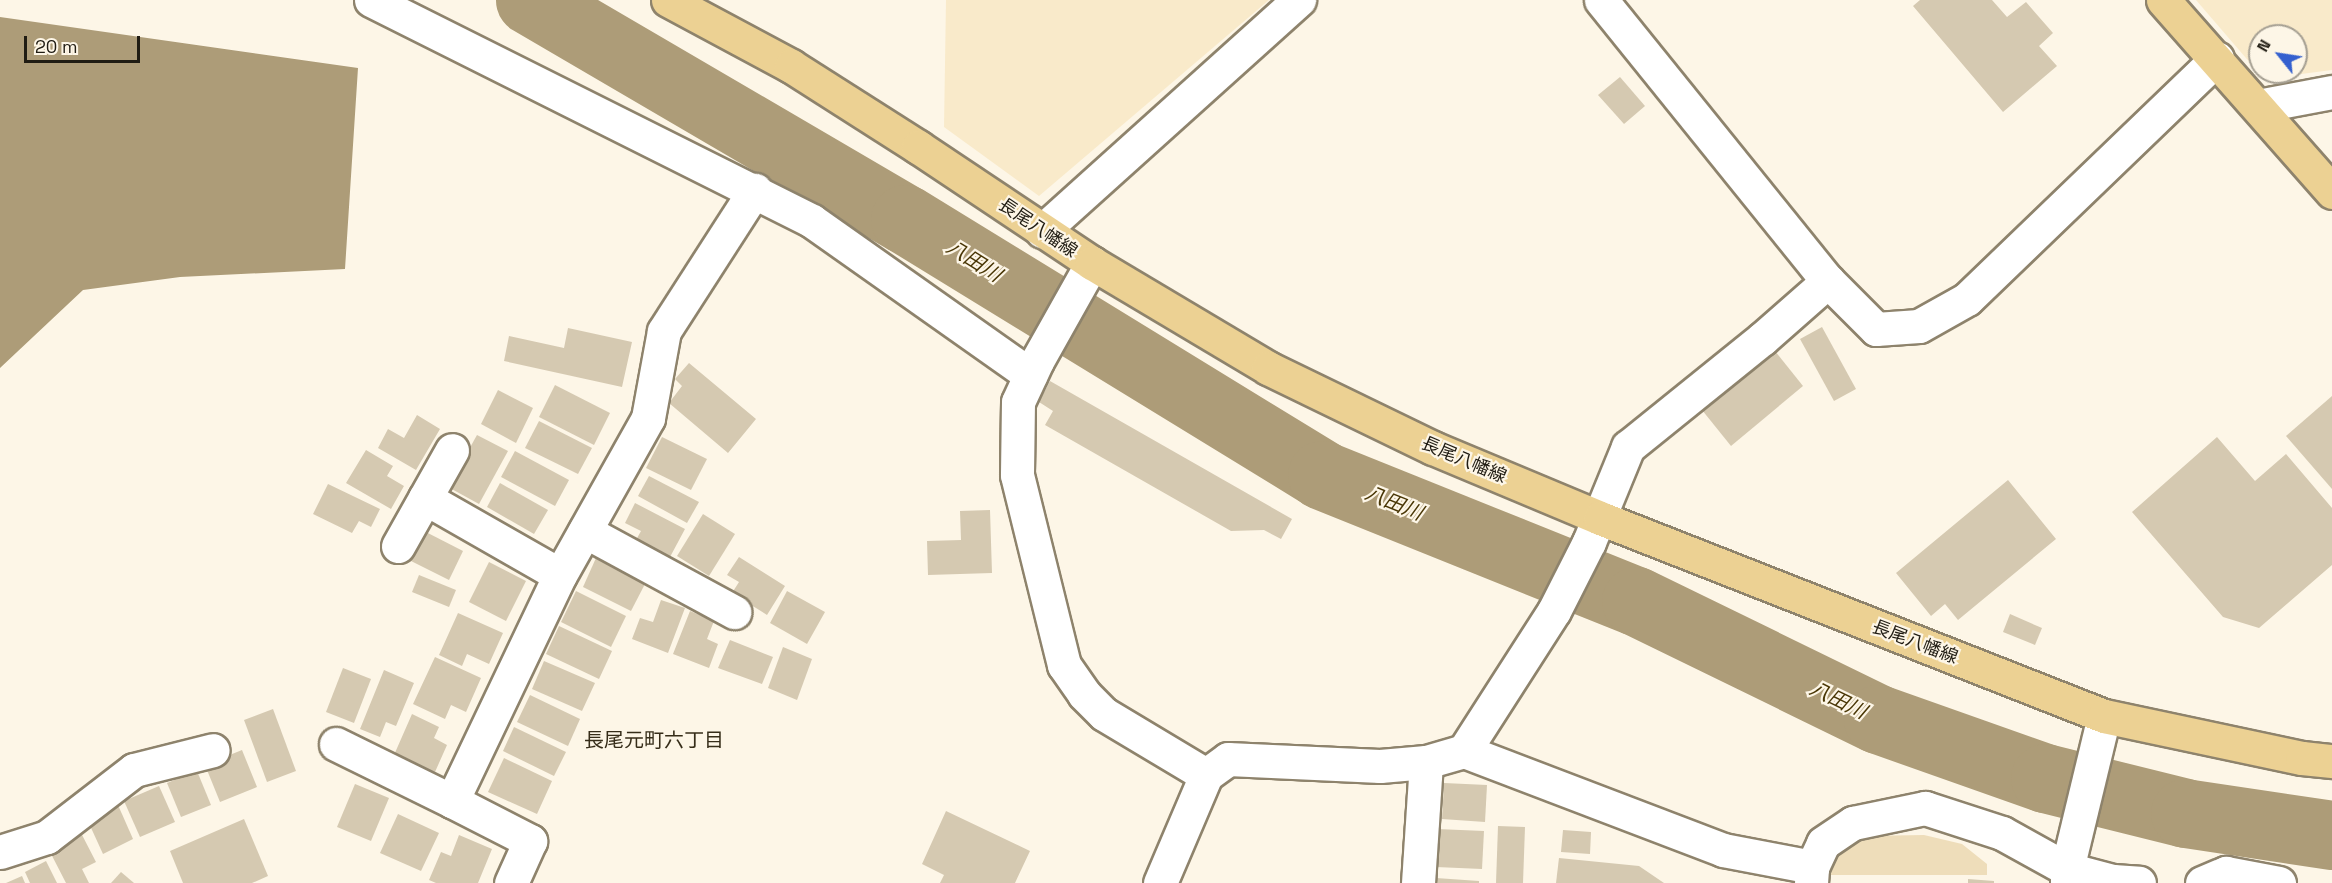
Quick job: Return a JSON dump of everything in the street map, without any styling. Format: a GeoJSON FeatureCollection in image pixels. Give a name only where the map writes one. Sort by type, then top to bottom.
{"type":"FeatureCollection","features":[{"type":"Feature","properties":{"kind":"main road","name":"長尾八幡線"},"geometry":{"type":"LineString","coordinates":[[668,0],[791,66],[1092,263],[1268,368],[1594,530],[2104,716],[2302,758],[2332,761]]}},
{"type":"Feature","properties":{"kind":"main road"},"geometry":{"type":"LineString","coordinates":[[2163,0],[2217,58],[2332,192]]}},
{"type":"Feature","properties":{"kind":"street"},"geometry":{"type":"LineString","coordinates":[[371,0],[568,100],[754,189],[812,220],[1034,368]]}},
{"type":"Feature","properties":{"kind":"street"},"geometry":{"type":"LineString","coordinates":[[1042,231],[1299,0]]}},
{"type":"Feature","properties":{"kind":"street"},"geometry":{"type":"LineString","coordinates":[[1601,0],[1828,281],[1876,330],[1919,326],[1967,299],[2217,58]]}},
{"type":"Feature","properties":{"kind":"street"},"geometry":{"type":"LineString","coordinates":[[2258,105],[2332,92]]}},
{"type":"Feature","properties":{"kind":"street"},"geometry":{"type":"LineString","coordinates":[[452,801],[560,576],[648,418],[664,331],[754,189]]}},
{"type":"Feature","properties":{"kind":"street"},"geometry":{"type":"LineString","coordinates":[[1092,263],[1034,368],[1018,402],[1017,475],[1064,664],[1084,694],[1104,714],[1206,775]]}},
{"type":"Feature","properties":{"kind":"street"},"geometry":{"type":"LineString","coordinates":[[1464,752],[1554,611],[1594,530],[1628,447],[1762,339],[1828,281]]}},
{"type":"Feature","properties":{"kind":"street"},"geometry":{"type":"LineString","coordinates":[[398,546],[452,450]]}},
{"type":"Feature","properties":{"kind":"street"},"geometry":{"type":"LineString","coordinates":[[425,498],[560,576]]}},
{"type":"Feature","properties":{"kind":"street"},"geometry":{"type":"LineString","coordinates":[[585,531],[734,612]]}},
{"type":"Feature","properties":{"kind":"street"},"geometry":{"type":"LineString","coordinates":[[2067,876],[2104,716]]}},
{"type":"Feature","properties":{"kind":"street"},"geometry":{"type":"LineString","coordinates":[[336,744],[530,841],[512,883]]}},
{"type":"Feature","properties":{"kind":"street"},"geometry":{"type":"LineString","coordinates":[[0,852],[47,837],[134,770],[213,750]]}},
{"type":"Feature","properties":{"kind":"street"},"geometry":{"type":"LineString","coordinates":[[1160,883],[1206,775],[1228,759],[1380,766],[1426,762],[1464,752],[1723,850],[1811,875],[1823,843],[1853,823],[1924,808],[2002,833],[2067,876],[2139,883]]}},
{"type":"Feature","properties":{"kind":"street"},"geometry":{"type":"LineString","coordinates":[[1418,883],[1426,762]]}},
{"type":"Feature","properties":{"kind":"street"},"geometry":{"type":"LineString","coordinates":[[2202,883],[2226,873],[2279,883]]}},
{"type":"Feature","properties":{"kind":"shaded area"},"geometry":{"type":"Polygon","coordinates":[[[946,0],[1269,0],[1039,196],[944,127],[946,0]]]}},
{"type":"Feature","properties":{"kind":"shaded area"},"geometry":{"type":"Polygon","coordinates":[[[2196,0],[2332,0],[2332,70],[2308,73],[2308,24],[2248,24],[2248,60],[2196,0]]]}},
{"type":"Feature","properties":{"kind":"shaded area"},"geometry":{"type":"Polygon","coordinates":[[[0,17],[358,68],[345,269],[180,277],[83,290],[0,368],[0,17]]]}},
{"type":"Feature","properties":{"kind":"shaded area"},"geometry":{"type":"Polygon","coordinates":[[[1924,835],[1962,844],[1987,864],[1987,875],[1828,875],[1834,850],[1864,836],[1924,835]]]}},
{"type":"Feature","properties":{"kind":"building"},"geometry":{"type":"Polygon","coordinates":[[[1920,0],[1992,0],[2007,17],[2026,2],[2053,33],[2039,46],[2057,66],[2003,112],[1913,6],[1920,0]]]}},
{"type":"Feature","properties":{"kind":"building"},"geometry":{"type":"Polygon","coordinates":[[[1620,77],[1645,106],[1624,124],[1598,95],[1620,77]]]}},
{"type":"Feature","properties":{"kind":"building"},"geometry":{"type":"Polygon","coordinates":[[[1822,327],[1856,389],[1834,401],[1800,339],[1822,327]]]}},
{"type":"Feature","properties":{"kind":"building"},"geometry":{"type":"Polygon","coordinates":[[[568,328],[632,342],[622,387],[504,361],[509,336],[564,348],[568,328]]]}},
{"type":"Feature","properties":{"kind":"building"},"geometry":{"type":"Polygon","coordinates":[[[1775,351],[1803,386],[1731,446],[1702,410],[1775,351]]]}},
{"type":"Feature","properties":{"kind":"building"},"geometry":{"type":"Polygon","coordinates":[[[689,363],[756,419],[728,453],[669,403],[682,386],[675,379],[689,363]]]}},
{"type":"Feature","properties":{"kind":"building"},"geometry":{"type":"Polygon","coordinates":[[[1050,381],[1292,519],[1281,539],[1264,530],[1231,531],[1045,425],[1053,411],[1039,402],[1050,381]]]}},
{"type":"Feature","properties":{"kind":"building"},"geometry":{"type":"Polygon","coordinates":[[[555,385],[610,413],[594,445],[539,417],[555,385]]]}},
{"type":"Feature","properties":{"kind":"building"},"geometry":{"type":"Polygon","coordinates":[[[498,390],[533,408],[516,443],[481,424],[498,390]]]}},
{"type":"Feature","properties":{"kind":"building"},"geometry":{"type":"Polygon","coordinates":[[[2332,396],[2332,489],[2286,436],[2332,396]]]}},
{"type":"Feature","properties":{"kind":"building"},"geometry":{"type":"Polygon","coordinates":[[[417,415],[440,429],[416,470],[378,448],[388,429],[404,438],[417,415]]]}},
{"type":"Feature","properties":{"kind":"building"},"geometry":{"type":"Polygon","coordinates":[[[539,421],[592,448],[578,474],[525,448],[539,421]]]}},
{"type":"Feature","properties":{"kind":"building"},"geometry":{"type":"Polygon","coordinates":[[[477,435],[508,451],[479,504],[448,487],[477,435]]]}},
{"type":"Feature","properties":{"kind":"building"},"geometry":{"type":"Polygon","coordinates":[[[662,437],[707,459],[691,490],[646,468],[662,437]]]}},
{"type":"Feature","properties":{"kind":"building"},"geometry":{"type":"Polygon","coordinates":[[[2217,437],[2255,481],[2286,454],[2332,508],[2332,565],[2259,628],[2223,617],[2132,512],[2217,437]]]}},
{"type":"Feature","properties":{"kind":"building"},"geometry":{"type":"Polygon","coordinates":[[[366,450],[393,466],[387,476],[404,486],[391,509],[346,483],[366,450]]]}},
{"type":"Feature","properties":{"kind":"building"},"geometry":{"type":"Polygon","coordinates":[[[515,451],[569,480],[555,506],[501,477],[515,451]]]}},
{"type":"Feature","properties":{"kind":"building"},"geometry":{"type":"Polygon","coordinates":[[[649,476],[699,502],[687,523],[638,496],[649,476]]]}},
{"type":"Feature","properties":{"kind":"building"},"geometry":{"type":"Polygon","coordinates":[[[2008,480],[2056,539],[1958,620],[1945,604],[1931,616],[1896,573],[2008,480]]]}},
{"type":"Feature","properties":{"kind":"building"},"geometry":{"type":"Polygon","coordinates":[[[500,483],[548,510],[534,534],[487,507],[500,483]]]}},
{"type":"Feature","properties":{"kind":"building"},"geometry":{"type":"Polygon","coordinates":[[[328,484],[380,509],[371,527],[359,521],[352,533],[313,514],[328,484]]]}},
{"type":"Feature","properties":{"kind":"building"},"geometry":{"type":"Polygon","coordinates":[[[635,503],[685,529],[670,557],[636,540],[641,531],[625,523],[635,503]]]}},
{"type":"Feature","properties":{"kind":"building"},"geometry":{"type":"Polygon","coordinates":[[[990,510],[992,573],[928,575],[927,541],[961,540],[960,511],[990,510]]]}},
{"type":"Feature","properties":{"kind":"building"},"geometry":{"type":"Polygon","coordinates":[[[703,514],[735,534],[709,576],[677,556],[703,514]]]}},
{"type":"Feature","properties":{"kind":"building"},"geometry":{"type":"Polygon","coordinates":[[[422,530],[463,551],[449,580],[407,559],[422,530]]]}},
{"type":"Feature","properties":{"kind":"building"},"geometry":{"type":"Polygon","coordinates":[[[739,557],[785,586],[767,615],[732,593],[739,582],[727,575],[739,557]]]}},
{"type":"Feature","properties":{"kind":"building"},"geometry":{"type":"Polygon","coordinates":[[[596,558],[646,582],[631,611],[583,587],[596,558]]]}},
{"type":"Feature","properties":{"kind":"building"},"geometry":{"type":"Polygon","coordinates":[[[489,562],[526,581],[506,621],[469,602],[489,562]]]}},
{"type":"Feature","properties":{"kind":"building"},"geometry":{"type":"Polygon","coordinates":[[[419,575],[456,590],[449,607],[412,592],[419,575]]]}},
{"type":"Feature","properties":{"kind":"building"},"geometry":{"type":"Polygon","coordinates":[[[576,591],[626,616],[611,647],[561,622],[576,591]]]}},
{"type":"Feature","properties":{"kind":"building"},"geometry":{"type":"Polygon","coordinates":[[[787,591],[825,612],[807,644],[770,623],[787,591]]]}},
{"type":"Feature","properties":{"kind":"building"},"geometry":{"type":"Polygon","coordinates":[[[661,600],[685,608],[668,653],[632,639],[640,618],[653,622],[661,600]]]}},
{"type":"Feature","properties":{"kind":"building"},"geometry":{"type":"Polygon","coordinates":[[[690,611],[714,621],[707,639],[718,644],[709,668],[673,654],[690,611]]]}},
{"type":"Feature","properties":{"kind":"building"},"geometry":{"type":"Polygon","coordinates":[[[458,613],[503,633],[489,664],[467,654],[462,666],[439,655],[458,613]]]}},
{"type":"Feature","properties":{"kind":"building"},"geometry":{"type":"Polygon","coordinates":[[[2010,614],[2042,628],[2035,645],[2003,632],[2010,614]]]}},
{"type":"Feature","properties":{"kind":"building"},"geometry":{"type":"Polygon","coordinates":[[[559,626],[612,651],[599,679],[546,654],[559,626]]]}},
{"type":"Feature","properties":{"kind":"building"},"geometry":{"type":"Polygon","coordinates":[[[730,640],[773,657],[762,684],[718,668],[730,640]]]}},
{"type":"Feature","properties":{"kind":"building"},"geometry":{"type":"Polygon","coordinates":[[[783,647],[812,659],[797,700],[768,688],[783,647]]]}},
{"type":"Feature","properties":{"kind":"building"},"geometry":{"type":"Polygon","coordinates":[[[435,657],[481,678],[466,712],[451,705],[445,719],[413,704],[435,657]]]}},
{"type":"Feature","properties":{"kind":"building"},"geometry":{"type":"Polygon","coordinates":[[[544,661],[595,683],[582,711],[532,689],[544,661]]]}},
{"type":"Feature","properties":{"kind":"building"},"geometry":{"type":"Polygon","coordinates":[[[343,668],[371,679],[354,723],[326,712],[343,668]]]}},
{"type":"Feature","properties":{"kind":"building"},"geometry":{"type":"Polygon","coordinates":[[[384,670],[414,683],[396,726],[386,722],[380,737],[360,729],[384,670]]]}},
{"type":"Feature","properties":{"kind":"building"},"geometry":{"type":"Polygon","coordinates":[[[530,695],[580,719],[568,746],[517,722],[530,695]]]}},
{"type":"Feature","properties":{"kind":"building"},"geometry":{"type":"Polygon","coordinates":[[[273,709],[296,771],[267,782],[244,720],[273,709]]]}},
{"type":"Feature","properties":{"kind":"building"},"geometry":{"type":"Polygon","coordinates":[[[412,714],[439,727],[434,738],[447,745],[435,772],[394,755],[412,714]]]}},
{"type":"Feature","properties":{"kind":"building"},"geometry":{"type":"Polygon","coordinates":[[[514,727],[566,752],[554,776],[503,751],[514,727]]]}},
{"type":"Feature","properties":{"kind":"building"},"geometry":{"type":"Polygon","coordinates":[[[242,750],[257,787],[220,802],[205,765],[242,750]]]}},
{"type":"Feature","properties":{"kind":"building"},"geometry":{"type":"Polygon","coordinates":[[[504,758],[552,781],[537,814],[488,792],[504,758]]]}},
{"type":"Feature","properties":{"kind":"building"},"geometry":{"type":"Polygon","coordinates":[[[197,771],[211,805],[181,817],[167,783],[197,771]]]}},
{"type":"Feature","properties":{"kind":"building"},"geometry":{"type":"Polygon","coordinates":[[[1444,783],[1487,785],[1485,822],[1442,819],[1444,783]]]}},
{"type":"Feature","properties":{"kind":"building"},"geometry":{"type":"Polygon","coordinates":[[[355,784],[389,798],[371,841],[337,827],[355,784]]]}},
{"type":"Feature","properties":{"kind":"building"},"geometry":{"type":"Polygon","coordinates":[[[159,786],[175,822],[140,837],[124,801],[159,786]]]}},
{"type":"Feature","properties":{"kind":"building"},"geometry":{"type":"Polygon","coordinates":[[[118,805],[133,839],[103,854],[87,819],[118,805]]]}},
{"type":"Feature","properties":{"kind":"building"},"geometry":{"type":"Polygon","coordinates":[[[946,811],[1030,851],[1015,883],[940,883],[944,875],[922,864],[946,811]]]}},
{"type":"Feature","properties":{"kind":"building"},"geometry":{"type":"Polygon","coordinates":[[[398,814],[439,833],[421,871],[380,853],[398,814]]]}},
{"type":"Feature","properties":{"kind":"building"},"geometry":{"type":"Polygon","coordinates":[[[244,819],[268,876],[252,883],[183,883],[170,851],[244,819]]]}},
{"type":"Feature","properties":{"kind":"building"},"geometry":{"type":"Polygon","coordinates":[[[1498,826],[1525,827],[1523,883],[1496,883],[1498,826]]]}},
{"type":"Feature","properties":{"kind":"building"},"geometry":{"type":"Polygon","coordinates":[[[1437,829],[1484,831],[1482,869],[1436,867],[1437,829]]]}},
{"type":"Feature","properties":{"kind":"building"},"geometry":{"type":"Polygon","coordinates":[[[1563,830],[1591,832],[1590,854],[1561,852],[1563,830]]]}},
{"type":"Feature","properties":{"kind":"building"},"geometry":{"type":"Polygon","coordinates":[[[80,831],[96,862],[82,869],[89,883],[66,883],[48,848],[80,831]]]}},
{"type":"Feature","properties":{"kind":"building"},"geometry":{"type":"Polygon","coordinates":[[[459,835],[492,849],[478,883],[436,883],[429,880],[441,852],[451,856],[459,835]]]}},
{"type":"Feature","properties":{"kind":"building"},"geometry":{"type":"Polygon","coordinates":[[[1559,858],[1639,866],[1664,883],[1556,883],[1559,858]]]}},
{"type":"Feature","properties":{"kind":"building"},"geometry":{"type":"Polygon","coordinates":[[[46,861],[57,883],[30,883],[25,872],[46,861]]]}},
{"type":"Feature","properties":{"kind":"building"},"geometry":{"type":"Polygon","coordinates":[[[121,872],[134,883],[111,883],[121,872]]]}},
{"type":"Feature","properties":{"kind":"building"},"geometry":{"type":"Polygon","coordinates":[[[22,876],[25,883],[6,883],[22,876]]]}},
{"type":"Feature","properties":{"kind":"building"},"geometry":{"type":"Polygon","coordinates":[[[1436,878],[1479,881],[1479,883],[1435,883],[1436,878]]]}},
{"type":"Feature","properties":{"kind":"building"},"geometry":{"type":"Polygon","coordinates":[[[1968,879],[1994,881],[1994,883],[1968,883],[1968,879]]]}},
{"type":"Feature","properties":{"kind":"waterway","name":"八田川"},"geometry":{"type":"LineString","coordinates":[[530,0],[905,219],[1322,475],[1636,601],[1878,719],[2045,778],[2185,813],[2332,835]]}},
{"type":"Feature","properties":{"kind":"district","name":"長尾元町六丁目"},"geometry":{"type":"Point","coordinates":[654,740]}}]}
